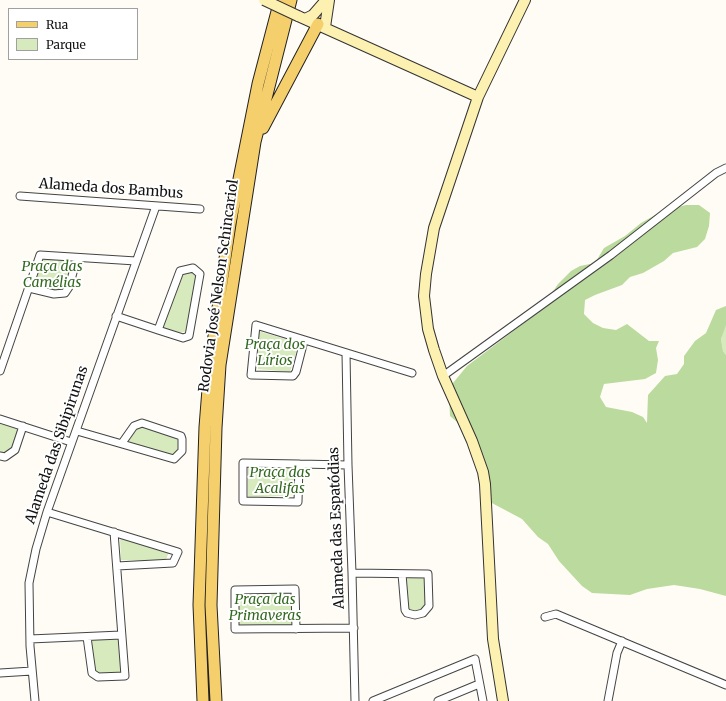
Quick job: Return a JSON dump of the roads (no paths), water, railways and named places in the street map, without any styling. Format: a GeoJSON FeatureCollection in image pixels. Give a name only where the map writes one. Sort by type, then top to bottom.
{"type":"FeatureCollection","features":[{"type":"Feature","properties":{"kind":"main road"},"geometry":{"type":"LineString","coordinates":[[264,0],[478,97]]}},
{"type":"Feature","properties":{"kind":"main road","name":"Rodovia José Nelson Schincariol"},"geometry":{"type":"LineString","coordinates":[[203,701],[199,603],[205,427],[210,364],[230,224],[258,84],[280,0]]}},
{"type":"Feature","properties":{"kind":"main road","name":"Rodovia José Nelson Schincariol"},"geometry":{"type":"LineString","coordinates":[[216,695],[211,605],[217,412],[220,365],[255,142],[291,0]]}},
{"type":"Feature","properties":{"kind":"main road"},"geometry":{"type":"LineString","coordinates":[[302,17],[313,15],[328,0]]}},
{"type":"Feature","properties":{"kind":"main road"},"geometry":{"type":"LineString","coordinates":[[255,142],[321,26],[328,0]]}},
{"type":"Feature","properties":{"kind":"main road"},"geometry":{"type":"LineString","coordinates":[[502,701],[493,640],[485,484],[483,472],[478,456],[443,376],[430,336],[424,296],[426,274],[434,228],[478,97],[525,0]]}},
{"type":"Feature","properties":{"kind":"street"},"geometry":{"type":"LineString","coordinates":[[443,376],[611,255],[716,173],[726,168]]}},
{"type":"Feature","properties":{"kind":"street","name":"Alameda dos Bambus"},"geometry":{"type":"LineString","coordinates":[[20,196],[200,209]]}},
{"type":"Feature","properties":{"kind":"street","name":"Alameda das Sibipirunas"},"geometry":{"type":"LineString","coordinates":[[35,701],[30,639],[29,583],[36,549],[71,442],[77,431],[116,316],[156,206]]}},
{"type":"Feature","properties":{"kind":"street"},"geometry":{"type":"LineString","coordinates":[[0,371],[40,255],[136,262]]}},
{"type":"Feature","properties":{"kind":"street"},"geometry":{"type":"LineString","coordinates":[[28,288],[54,294],[65,292],[69,287],[77,258]]}},
{"type":"Feature","properties":{"kind":"street"},"geometry":{"type":"LineString","coordinates":[[116,316],[158,330],[183,338],[189,336],[200,274],[193,268],[180,270],[158,330]]}},
{"type":"Feature","properties":{"kind":"street"},"geometry":{"type":"LineString","coordinates":[[304,340],[296,372],[293,376],[251,375],[256,325],[412,373]]}},
{"type":"Feature","properties":{"kind":"street","name":"Alameda das Espatódias"},"geometry":{"type":"LineString","coordinates":[[346,353],[355,701]]}},
{"type":"Feature","properties":{"kind":"street"},"geometry":{"type":"LineString","coordinates":[[0,419],[71,442]]}},
{"type":"Feature","properties":{"kind":"street"},"geometry":{"type":"LineString","coordinates":[[77,431],[174,459],[182,451],[181,436],[142,423],[134,426],[122,443]]}},
{"type":"Feature","properties":{"kind":"street"},"geometry":{"type":"LineString","coordinates":[[0,456],[5,457],[15,450],[23,426]]}},
{"type":"Feature","properties":{"kind":"street"},"geometry":{"type":"LineString","coordinates":[[299,464],[298,502],[243,501],[243,463],[299,464],[348,465]]}},
{"type":"Feature","properties":{"kind":"street"},"geometry":{"type":"LineString","coordinates":[[47,512],[178,552],[173,563],[117,566]]}},
{"type":"Feature","properties":{"kind":"street"},"geometry":{"type":"LineString","coordinates":[[87,637],[92,673],[98,677],[125,676],[114,532]]}},
{"type":"Feature","properties":{"kind":"street"},"geometry":{"type":"LineString","coordinates":[[352,573],[428,574],[429,606],[423,613],[415,615],[407,613],[405,610],[402,574]]}},
{"type":"Feature","properties":{"kind":"street"},"geometry":{"type":"LineString","coordinates":[[296,629],[295,589],[235,590],[235,629],[296,629],[354,628]]}},
{"type":"Feature","properties":{"kind":"street"},"geometry":{"type":"LineString","coordinates":[[545,617],[556,614],[726,685]]}},
{"type":"Feature","properties":{"kind":"street"},"geometry":{"type":"LineString","coordinates":[[30,639],[121,635]]}},
{"type":"Feature","properties":{"kind":"street"},"geometry":{"type":"LineString","coordinates":[[608,701],[617,653],[622,641]]}},
{"type":"Feature","properties":{"kind":"street"},"geometry":{"type":"LineString","coordinates":[[372,701],[475,659],[483,701]]}},
{"type":"Feature","properties":{"kind":"street"},"geometry":{"type":"LineString","coordinates":[[0,673],[32,672]]}},
{"type":"Feature","properties":{"kind":"street"},"geometry":{"type":"LineString","coordinates":[[438,701],[479,684]]}},
{"type":"Feature","properties":{"kind":"street"},"geometry":{"type":"LineString","coordinates":[[216,695],[223,701]]}},
{"type":"Feature","properties":{"kind":"park label","name":"Praça das Camélias"},"geometry":{"type":"Point","coordinates":[52,276]}},
{"type":"Feature","properties":{"kind":"park label","name":"Praça dos Lírios"},"geometry":{"type":"Point","coordinates":[275,354]}},
{"type":"Feature","properties":{"kind":"park label","name":"Praça das Acalifas"},"geometry":{"type":"Point","coordinates":[280,482]}},
{"type":"Feature","properties":{"kind":"park label","name":"Praça das Primaveras"},"geometry":{"type":"Point","coordinates":[265,608]}}]}
